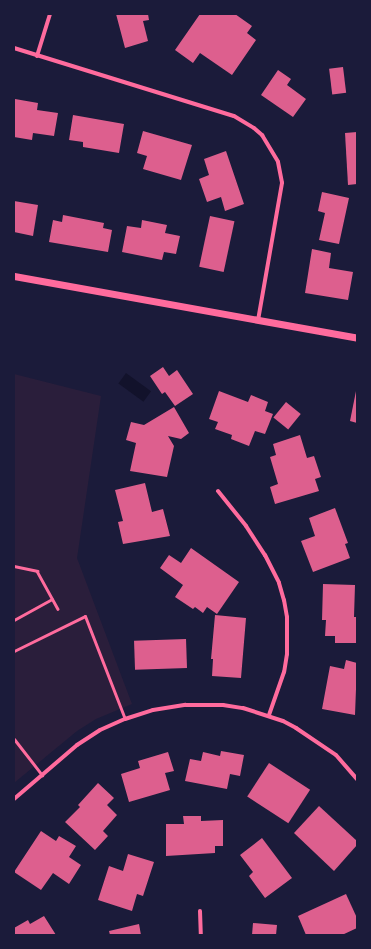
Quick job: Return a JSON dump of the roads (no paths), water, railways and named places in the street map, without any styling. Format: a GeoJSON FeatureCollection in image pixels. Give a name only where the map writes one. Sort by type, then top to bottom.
{"type":"FeatureCollection","features":[{"type":"Feature","properties":{"kind":"street"},"geometry":{"type":"LineString","coordinates":[[37,56],[50,14]]}},
{"type":"Feature","properties":{"kind":"street"},"geometry":{"type":"LineString","coordinates":[[14,48],[234,116],[254,128],[262,135],[278,162],[282,183],[258,320]]}},
{"type":"Feature","properties":{"kind":"street"},"geometry":{"type":"LineString","coordinates":[[14,276],[357,338]]}},
{"type":"Feature","properties":{"kind":"street"},"geometry":{"type":"LineString","coordinates":[[218,491],[246,526],[265,555],[279,583],[284,600],[287,617],[287,654],[284,672],[269,716]]}},
{"type":"Feature","properties":{"kind":"street"},"geometry":{"type":"LineString","coordinates":[[14,799],[88,737],[125,719],[153,710],[204,704],[243,708],[269,716],[296,728],[340,758],[357,778]]}},
{"type":"Feature","properties":{"kind":"street"},"geometry":{"type":"LineString","coordinates":[[200,911],[201,935]]}},
{"type":"Feature","properties":{"kind":"lane"},"geometry":{"type":"LineString","coordinates":[[14,652],[85,616],[125,719]]}},
{"type":"Feature","properties":{"kind":"lane"},"geometry":{"type":"LineString","coordinates":[[14,740],[42,775]]}}]}
